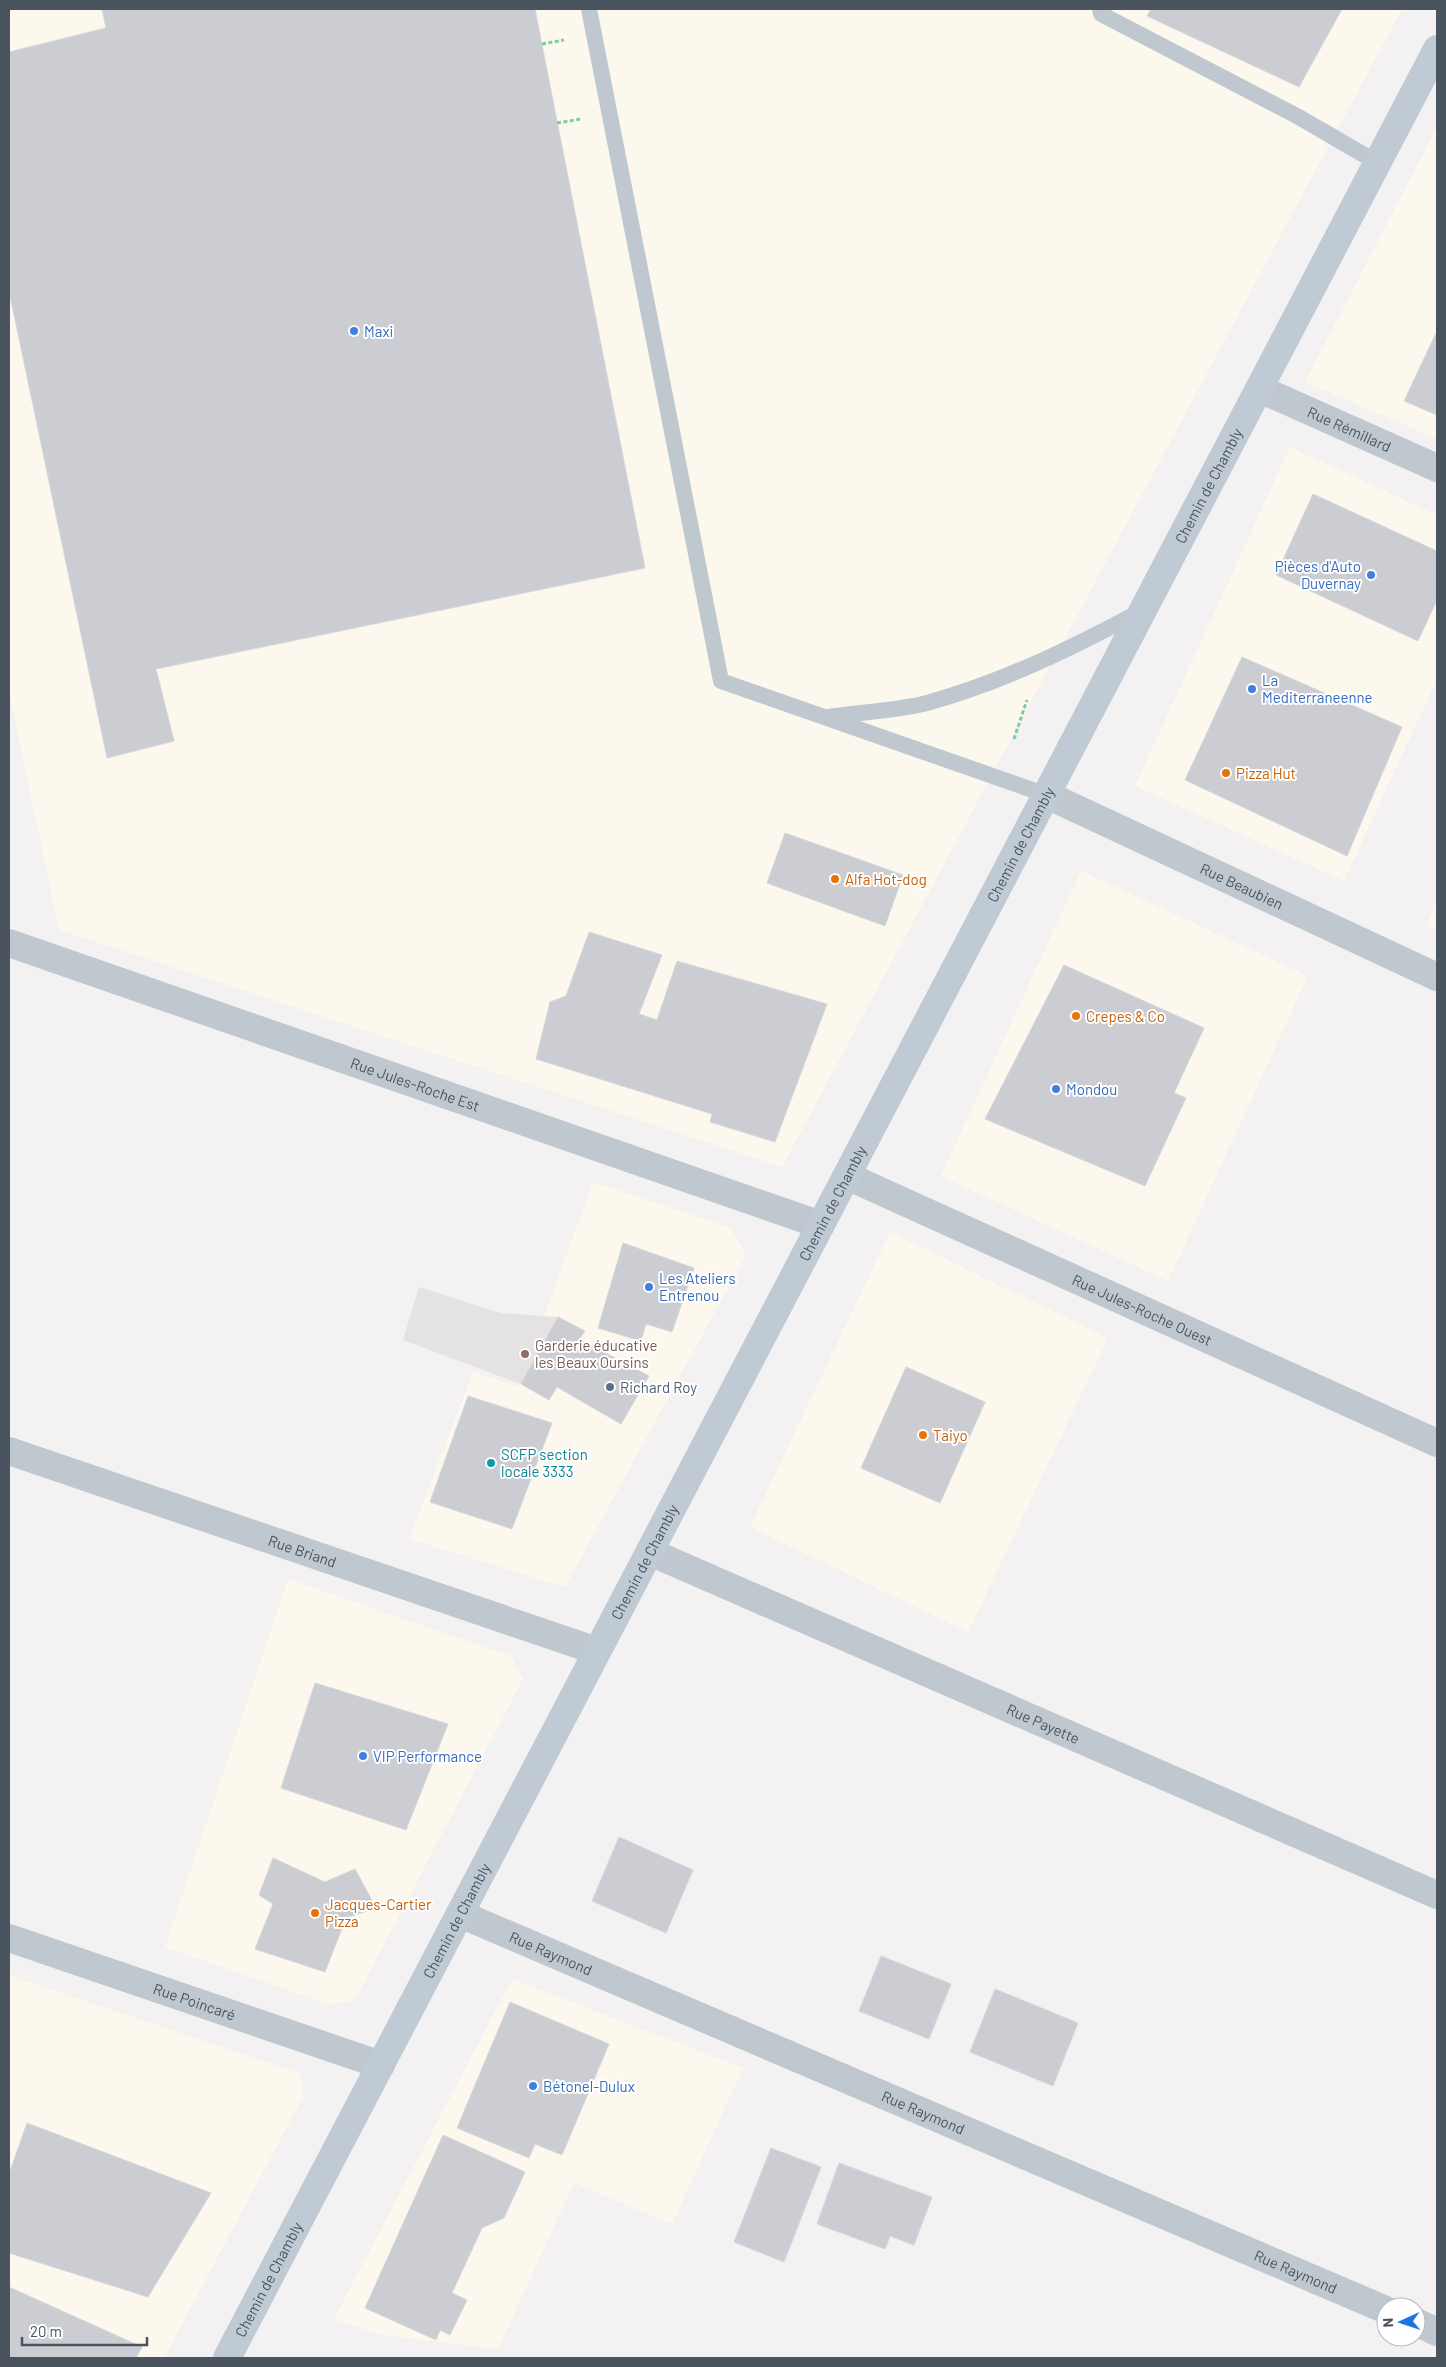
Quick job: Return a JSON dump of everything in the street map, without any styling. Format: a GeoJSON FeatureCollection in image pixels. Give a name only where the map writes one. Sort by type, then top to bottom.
{"type":"FeatureCollection","features":[{"type":"Feature","properties":{"kind":"main road","name":"Chemin de Chambly"},"geometry":{"type":"LineString","coordinates":[[227,2358],[1437,49]]}},
{"type":"Feature","properties":{"kind":"street","name":"Rue Rémillard"},"geometry":{"type":"LineString","coordinates":[[1260,389],[1437,468]]}},
{"type":"Feature","properties":{"kind":"street","name":"Rue Beaubien"},"geometry":{"type":"LineString","coordinates":[[1047,795],[1437,977]]}},
{"type":"Feature","properties":{"kind":"street","name":"Rue Jules-Roche Est"},"geometry":{"type":"LineString","coordinates":[[9,943],[821,1225]]}},
{"type":"Feature","properties":{"kind":"street","name":"Rue Jules-Roche Ouest"},"geometry":{"type":"LineString","coordinates":[[847,1176],[1437,1443]]}},
{"type":"Feature","properties":{"kind":"street","name":"Rue Briand"},"geometry":{"type":"LineString","coordinates":[[9,1451],[597,1652]]}},
{"type":"Feature","properties":{"kind":"street","name":"Rue Payette"},"geometry":{"type":"LineString","coordinates":[[650,1552],[1437,1895]]}},
{"type":"Feature","properties":{"kind":"street","name":"Rue Raymond"},"geometry":{"type":"LineString","coordinates":[[460,1914],[1376,2306]]}},
{"type":"Feature","properties":{"kind":"street","name":"Rue Poincaré"},"geometry":{"type":"LineString","coordinates":[[9,1938],[381,2065]]}},
{"type":"Feature","properties":{"kind":"lane"},"geometry":{"type":"LineString","coordinates":[[589,9],[721,681],[1047,795]]}},
{"type":"Feature","properties":{"kind":"lane"},"geometry":{"type":"LineString","coordinates":[[1100,9],[1101,14],[1289,111],[1378,163]]}},
{"type":"Feature","properties":{"kind":"lane"},"geometry":{"type":"LineString","coordinates":[[825,717],[925,703],[994,682],[1069,650],[1143,610]]}},
{"type":"Feature","properties":{"kind":"path"},"geometry":{"type":"LineString","coordinates":[[1014,739],[1028,697]]}},
{"type":"Feature","properties":{"kind":"shaded area"},"geometry":{"type":"Polygon","coordinates":[[[9,9],[1402,9],[782,1167],[59,930],[9,692],[9,9]]]}},
{"type":"Feature","properties":{"kind":"shaded area"},"geometry":{"type":"Polygon","coordinates":[[[1437,127],[1437,439],[1305,382],[1437,127]]]}},
{"type":"Feature","properties":{"kind":"shaded area"},"geometry":{"type":"Polygon","coordinates":[[[1290,447],[1437,515],[1437,679],[1344,881],[1135,786],[1290,447]]]}},
{"type":"Feature","properties":{"kind":"shaded area"},"geometry":{"type":"Polygon","coordinates":[[[1081,871],[1308,976],[1168,1281],[941,1176],[1081,871]]]}},
{"type":"Feature","properties":{"kind":"shaded area"},"geometry":{"type":"Polygon","coordinates":[[[1437,902],[1437,929],[1427,925],[1437,902]]]}},
{"type":"Feature","properties":{"kind":"shaded area"},"geometry":{"type":"Polygon","coordinates":[[[593,1182],[731,1228],[746,1255],[565,1587],[409,1539],[473,1372],[518,1387],[593,1182]]]}},
{"type":"Feature","properties":{"kind":"shaded area"},"geometry":{"type":"Polygon","coordinates":[[[890,1232],[1108,1338],[968,1632],[750,1527],[890,1232]]]}},
{"type":"Feature","properties":{"kind":"shaded area","name":"Garderie éducative les Beaux Oursins"},"geometry":{"type":"Polygon","coordinates":[[[419,1287],[500,1313],[558,1317],[585,1331],[580,1339],[649,1376],[621,1424],[557,1387],[549,1400],[521,1384],[403,1340],[419,1287]]]}},
{"type":"Feature","properties":{"kind":"shaded area"},"geometry":{"type":"Polygon","coordinates":[[[288,1579],[511,1656],[523,1679],[355,2000],[330,2005],[165,1947],[288,1579]]]}},
{"type":"Feature","properties":{"kind":"shaded area"},"geometry":{"type":"Polygon","coordinates":[[[9,1975],[299,2073],[304,2095],[164,2358],[9,2358],[9,1975]]]}},
{"type":"Feature","properties":{"kind":"shaded area"},"geometry":{"type":"Polygon","coordinates":[[[512,1979],[743,2068],[672,2224],[574,2183],[498,2349],[382,2335],[334,2319],[512,1979]]]}},
{"type":"Feature","properties":{"kind":"building"},"geometry":{"type":"Polygon","coordinates":[[[102,9],[535,9],[645,568],[156,669],[174,741],[107,758],[9,291],[9,52],[106,28],[102,9]]]}},
{"type":"Feature","properties":{"kind":"building"},"geometry":{"type":"Polygon","coordinates":[[[1151,9],[1342,9],[1299,87],[1147,16],[1151,9]]]}},
{"type":"Feature","properties":{"kind":"building"},"geometry":{"type":"Polygon","coordinates":[[[1437,331],[1437,415],[1404,401],[1437,331]]]}},
{"type":"Feature","properties":{"kind":"building"},"geometry":{"type":"Polygon","coordinates":[[[1313,494],[1437,551],[1437,600],[1418,641],[1276,575],[1313,494]]]}},
{"type":"Feature","properties":{"kind":"building"},"geometry":{"type":"Polygon","coordinates":[[[1242,657],[1402,727],[1347,856],[1185,780],[1242,657]]]}},
{"type":"Feature","properties":{"kind":"building","name":"Alfa Hot-dog"},"geometry":{"type":"Polygon","coordinates":[[[785,833],[903,875],[885,926],[767,883],[785,833]]]}},
{"type":"Feature","properties":{"kind":"building"},"geometry":{"type":"Polygon","coordinates":[[[589,932],[662,955],[639,1014],[657,1020],[677,961],[827,1004],[775,1142],[710,1122],[712,1114],[536,1059],[550,1002],[566,996],[589,932]]]}},
{"type":"Feature","properties":{"kind":"building"},"geometry":{"type":"Polygon","coordinates":[[[1064,965],[1204,1028],[1174,1093],[1186,1098],[1145,1186],[985,1119],[1064,965]]]}},
{"type":"Feature","properties":{"kind":"building","name":"Les Ateliers Entrenou"},"geometry":{"type":"Polygon","coordinates":[[[623,1243],[694,1268],[672,1332],[646,1324],[641,1341],[598,1328],[623,1243]]]}},
{"type":"Feature","properties":{"kind":"building","name":"Garderie éducative les Beaux Oursins"},"geometry":{"type":"Polygon","coordinates":[[[558,1317],[585,1331],[579,1339],[649,1376],[621,1424],[557,1387],[549,1400],[521,1384],[558,1317]]]}},
{"type":"Feature","properties":{"kind":"building","name":"Taiyo"},"geometry":{"type":"Polygon","coordinates":[[[906,1367],[985,1402],[940,1503],[861,1468],[906,1367]]]}},
{"type":"Feature","properties":{"kind":"building","name":"SCFP section locale 3333"},"geometry":{"type":"Polygon","coordinates":[[[468,1396],[552,1423],[512,1529],[430,1502],[468,1396]]]}},
{"type":"Feature","properties":{"kind":"building","name":"VIP Performance"},"geometry":{"type":"Polygon","coordinates":[[[315,1683],[448,1724],[406,1830],[281,1788],[315,1683]]]}},
{"type":"Feature","properties":{"kind":"building"},"geometry":{"type":"Polygon","coordinates":[[[619,1837],[693,1870],[666,1933],[592,1901],[619,1837]]]}},
{"type":"Feature","properties":{"kind":"building","name":"Jacques-Cartier Pizza"},"geometry":{"type":"Polygon","coordinates":[[[273,1858],[325,1882],[355,1869],[376,1908],[346,1918],[325,1972],[255,1949],[273,1904],[259,1895],[273,1858]]]}},
{"type":"Feature","properties":{"kind":"building"},"geometry":{"type":"Polygon","coordinates":[[[881,1956],[951,1984],[929,2039],[859,2011],[881,1956]]]}},
{"type":"Feature","properties":{"kind":"building"},"geometry":{"type":"Polygon","coordinates":[[[995,1989],[1078,2023],[1053,2086],[970,2052],[995,1989]]]}},
{"type":"Feature","properties":{"kind":"building","name":"Bétonel-Dulux"},"geometry":{"type":"Polygon","coordinates":[[[510,2002],[609,2044],[562,2155],[535,2144],[529,2158],[457,2128],[510,2002]]]}},
{"type":"Feature","properties":{"kind":"building"},"geometry":{"type":"Polygon","coordinates":[[[27,2123],[211,2193],[148,2297],[9,2253],[9,2174],[27,2123]]]}},
{"type":"Feature","properties":{"kind":"building"},"geometry":{"type":"Polygon","coordinates":[[[443,2135],[525,2172],[504,2218],[482,2228],[452,2293],[467,2300],[450,2335],[440,2330],[436,2340],[365,2308],[443,2135]]]}},
{"type":"Feature","properties":{"kind":"building"},"geometry":{"type":"Polygon","coordinates":[[[771,2148],[821,2167],[784,2262],[734,2242],[771,2148]]]}},
{"type":"Feature","properties":{"kind":"building"},"geometry":{"type":"Polygon","coordinates":[[[839,2163],[932,2197],[914,2245],[890,2236],[885,2249],[817,2224],[839,2163]]]}},
{"type":"Feature","properties":{"kind":"building"},"geometry":{"type":"Polygon","coordinates":[[[9,2287],[142,2347],[136,2358],[9,2358],[9,2287]]]}},
{"type":"Feature","properties":{"kind":"place","name":"Maxi"},"geometry":{"type":"Point","coordinates":[354,331]}},
{"type":"Feature","properties":{"kind":"place","name":"Pièces d'Auto Duvernay"},"geometry":{"type":"Point","coordinates":[1371,575]}},
{"type":"Feature","properties":{"kind":"place","name":"La Mediterraneenne"},"geometry":{"type":"Point","coordinates":[1252,689]}},
{"type":"Feature","properties":{"kind":"place","name":"Pizza Hut"},"geometry":{"type":"Point","coordinates":[1226,773]}},
{"type":"Feature","properties":{"kind":"place","name":"Alfa Hot-dog"},"geometry":{"type":"Point","coordinates":[835,879]}},
{"type":"Feature","properties":{"kind":"place","name":"Crepes & Co"},"geometry":{"type":"Point","coordinates":[1076,1016]}},
{"type":"Feature","properties":{"kind":"place","name":"Mondou"},"geometry":{"type":"Point","coordinates":[1056,1089]}},
{"type":"Feature","properties":{"kind":"place","name":"Les Ateliers Entrenou"},"geometry":{"type":"Point","coordinates":[649,1287]}},
{"type":"Feature","properties":{"kind":"place","name":"Garderie éducative les Beaux Oursins"},"geometry":{"type":"Point","coordinates":[525,1354]}},
{"type":"Feature","properties":{"kind":"place","name":"Richard Roy"},"geometry":{"type":"Point","coordinates":[610,1387]}},
{"type":"Feature","properties":{"kind":"place","name":"Taiyo"},"geometry":{"type":"Point","coordinates":[923,1435]}},
{"type":"Feature","properties":{"kind":"place","name":"SCFP section locale 3333"},"geometry":{"type":"Point","coordinates":[491,1463]}},
{"type":"Feature","properties":{"kind":"place","name":"VIP Performance"},"geometry":{"type":"Point","coordinates":[363,1756]}},
{"type":"Feature","properties":{"kind":"place","name":"Jacques-Cartier Pizza"},"geometry":{"type":"Point","coordinates":[315,1913]}},
{"type":"Feature","properties":{"kind":"place","name":"Bétonel-Dulux"},"geometry":{"type":"Point","coordinates":[533,2086]}}]}
